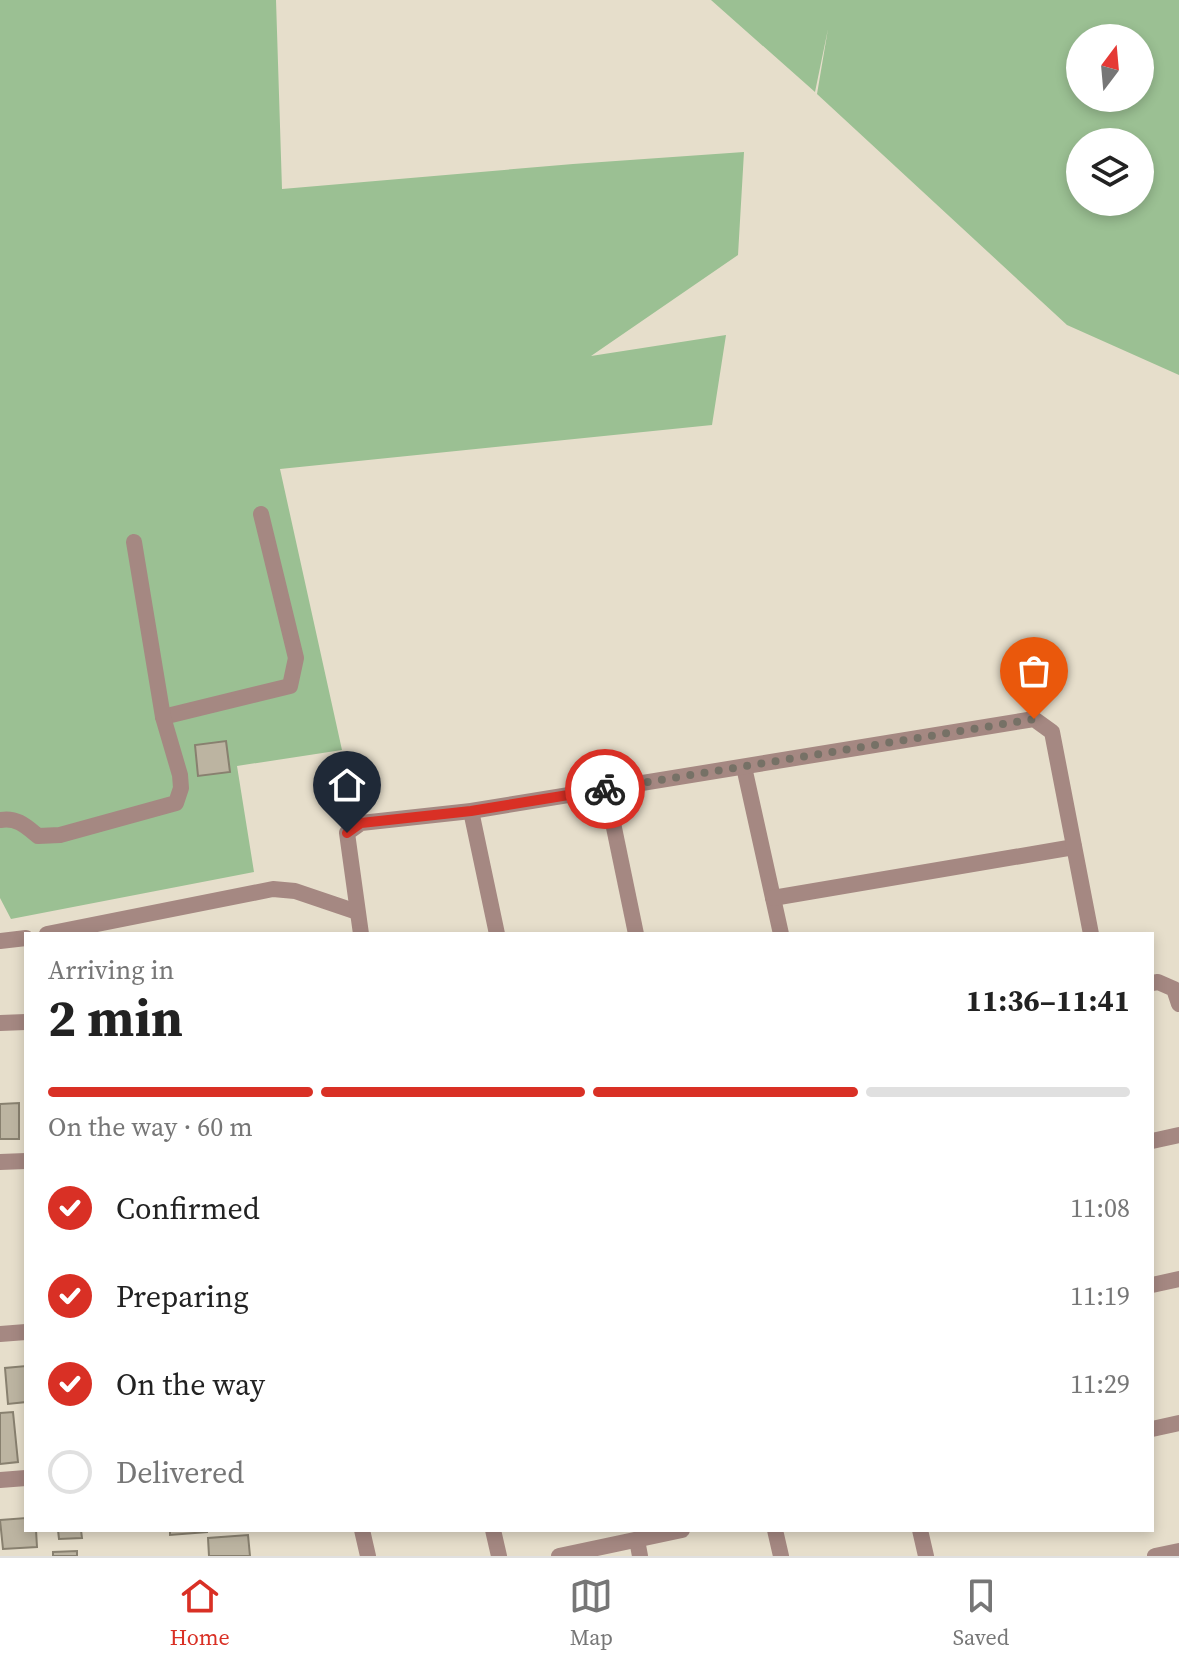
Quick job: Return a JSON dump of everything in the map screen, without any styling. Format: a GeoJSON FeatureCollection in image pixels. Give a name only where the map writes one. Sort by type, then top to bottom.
{"type":"FeatureCollection","features":[{"type":"Feature","properties":{"kind":"street"},"geometry":{"type":"LineString","coordinates":[[163,717],[290,686],[296,658],[261,514]]}},
{"type":"Feature","properties":{"kind":"street"},"geometry":{"type":"LineString","coordinates":[[0,820],[21,822],[38,836],[60,835],[176,803],[181,788],[180,775],[163,717],[134,542]]}},
{"type":"Feature","properties":{"kind":"street"},"geometry":{"type":"LineString","coordinates":[[361,932],[347,833],[361,823],[471,811],[1034,719],[1052,732],[1091,932]]}},
{"type":"Feature","properties":{"kind":"street"},"geometry":{"type":"LineString","coordinates":[[744,767],[781,932]]}},
{"type":"Feature","properties":{"kind":"street"},"geometry":{"type":"LineString","coordinates":[[606,789],[636,932]]}},
{"type":"Feature","properties":{"kind":"street"},"geometry":{"type":"LineString","coordinates":[[471,811],[497,932]]}},
{"type":"Feature","properties":{"kind":"street"},"geometry":{"type":"LineString","coordinates":[[773,898],[1074,847]]}},
{"type":"Feature","properties":{"kind":"street"},"geometry":{"type":"LineString","coordinates":[[57,932],[273,889],[295,891],[357,912]]}},
{"type":"Feature","properties":{"kind":"street"},"geometry":{"type":"LineString","coordinates":[[0,941],[24,938]]}},
{"type":"Feature","properties":{"kind":"street"},"geometry":{"type":"LineString","coordinates":[[1154,983],[1174,989],[1179,1004]]}},
{"type":"Feature","properties":{"kind":"street"},"geometry":{"type":"LineString","coordinates":[[0,1023],[24,1022]]}},
{"type":"Feature","properties":{"kind":"street"},"geometry":{"type":"LineString","coordinates":[[1154,1141],[1179,1135]]}},
{"type":"Feature","properties":{"kind":"street"},"geometry":{"type":"LineString","coordinates":[[0,1162],[24,1161]]}},
{"type":"Feature","properties":{"kind":"street"},"geometry":{"type":"LineString","coordinates":[[1154,1285],[1179,1279]]}},
{"type":"Feature","properties":{"kind":"street"},"geometry":{"type":"LineString","coordinates":[[0,1334],[24,1332]]}},
{"type":"Feature","properties":{"kind":"street"},"geometry":{"type":"LineString","coordinates":[[1154,1429],[1179,1423]]}},
{"type":"Feature","properties":{"kind":"street"},"geometry":{"type":"LineString","coordinates":[[0,1480],[24,1478]]}},
{"type":"Feature","properties":{"kind":"street"},"geometry":{"type":"LineString","coordinates":[[362,1532],[368,1556]]}},
{"type":"Feature","properties":{"kind":"street"},"geometry":{"type":"LineString","coordinates":[[493,1532],[499,1556]]}},
{"type":"Feature","properties":{"kind":"street"},"geometry":{"type":"LineString","coordinates":[[559,1556],[639,1548],[677,1532]]}},
{"type":"Feature","properties":{"kind":"street"},"geometry":{"type":"LineString","coordinates":[[775,1532],[781,1556]]}},
{"type":"Feature","properties":{"kind":"street"},"geometry":{"type":"LineString","coordinates":[[920,1532],[926,1556]]}},
{"type":"Feature","properties":{"kind":"street"},"geometry":{"type":"LineString","coordinates":[[1155,1556],[1179,1551]]}},
{"type":"Feature","properties":{"kind":"green space"},"geometry":{"type":"Polygon","coordinates":[[[0,0],[276,0],[282,189],[744,152],[738,255],[591,356],[726,335],[712,425],[280,469],[342,750],[237,766],[254,872],[11,919],[0,898],[0,0]]]}},
{"type":"Feature","properties":{"kind":"green space"},"geometry":{"type":"Polygon","coordinates":[[[711,0],[1179,0],[1179,375],[1067,325],[817,94],[828,29],[815,92],[711,0]]]}},
{"type":"Feature","properties":{"kind":"building"},"geometry":{"type":"Polygon","coordinates":[[[226,741],[230,772],[198,776],[195,745],[226,741]]]}},
{"type":"Feature","properties":{"kind":"building"},"geometry":{"type":"Polygon","coordinates":[[[19,1103],[19,1139],[0,1139],[0,1104],[19,1103]]]}},
{"type":"Feature","properties":{"kind":"building"},"geometry":{"type":"Polygon","coordinates":[[[24,1366],[24,1402],[8,1404],[5,1368],[24,1366]]]}},
{"type":"Feature","properties":{"kind":"building"},"geometry":{"type":"Polygon","coordinates":[[[13,1412],[18,1462],[0,1464],[0,1413],[13,1412]]]}},
{"type":"Feature","properties":{"kind":"building"},"geometry":{"type":"Polygon","coordinates":[[[24,1518],[24,1532],[36,1532],[37,1547],[3,1549],[0,1520],[24,1518]]]}},
{"type":"Feature","properties":{"kind":"building"},"geometry":{"type":"Polygon","coordinates":[[[58,1532],[81,1532],[82,1538],[59,1539],[58,1532]]]}},
{"type":"Feature","properties":{"kind":"building"},"geometry":{"type":"Polygon","coordinates":[[[170,1532],[207,1532],[170,1535],[170,1532]]]}},
{"type":"Feature","properties":{"kind":"building"},"geometry":{"type":"Polygon","coordinates":[[[248,1535],[250,1556],[209,1556],[208,1538],[248,1535]]]}},
{"type":"Feature","properties":{"kind":"building"},"geometry":{"type":"Polygon","coordinates":[[[77,1551],[77,1556],[53,1556],[53,1552],[77,1551]]]}},
{"type":"Feature","properties":{"kind":"way so far"},"geometry":{"type":"LineString","coordinates":[[605,789],[1034,719]]}},
{"type":"Feature","properties":{"kind":"route"},"geometry":{"type":"LineString","coordinates":[[347,833],[361,823],[471,811],[605,789]]}}]}
